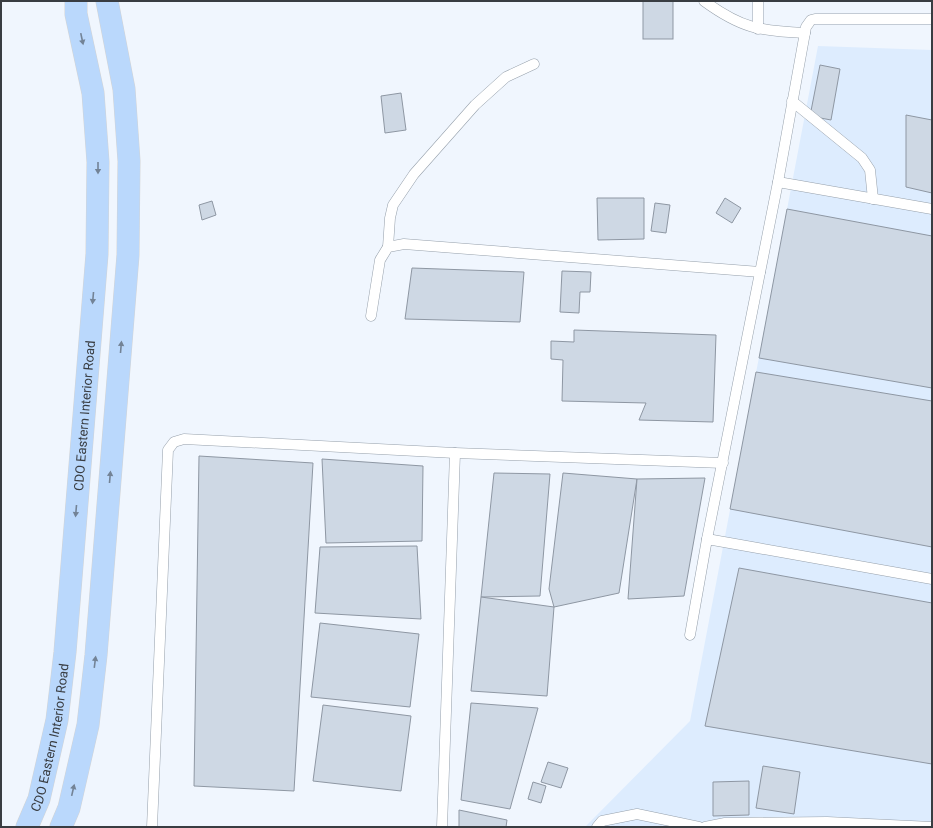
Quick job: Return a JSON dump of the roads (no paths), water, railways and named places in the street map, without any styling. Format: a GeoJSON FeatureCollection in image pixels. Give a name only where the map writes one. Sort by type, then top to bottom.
{"type":"FeatureCollection","features":[{"type":"Feature","properties":{"kind":"main road","name":"CDO Eastern Interior Road"},"geometry":{"type":"LineString","coordinates":[[27,827],[39,798],[57,720],[65,652],[97,254],[98,162],[93,93],[76,14],[76,1]]}},
{"type":"Feature","properties":{"kind":"main road"},"geometry":{"type":"LineString","coordinates":[[61,827],[69,808],[88,725],[96,655],[128,255],[129,161],[124,88],[107,1]]}},
{"type":"Feature","properties":{"kind":"lane"},"geometry":{"type":"LineString","coordinates":[[704,1],[740,24],[758,29],[805,33]]}},
{"type":"Feature","properties":{"kind":"lane"},"geometry":{"type":"LineString","coordinates":[[758,1],[758,29]]}},
{"type":"Feature","properties":{"kind":"lane"},"geometry":{"type":"LineString","coordinates":[[690,635],[707,539],[723,464],[808,23],[815,19],[932,19]]}},
{"type":"Feature","properties":{"kind":"lane"},"geometry":{"type":"LineString","coordinates":[[371,316],[380,260],[388,247],[390,218],[393,205],[414,174],[480,100],[506,77],[534,64]]}},
{"type":"Feature","properties":{"kind":"lane"},"geometry":{"type":"LineString","coordinates":[[792,102],[862,158],[870,170],[874,199]]}},
{"type":"Feature","properties":{"kind":"lane"},"geometry":{"type":"LineString","coordinates":[[778,182],[932,209]]}},
{"type":"Feature","properties":{"kind":"lane"},"geometry":{"type":"LineString","coordinates":[[388,247],[404,244],[760,272]]}},
{"type":"Feature","properties":{"kind":"lane"},"geometry":{"type":"LineString","coordinates":[[152,827],[168,450],[174,442],[184,439],[455,453],[723,464]]}},
{"type":"Feature","properties":{"kind":"lane"},"geometry":{"type":"LineString","coordinates":[[442,827],[455,453]]}},
{"type":"Feature","properties":{"kind":"lane"},"geometry":{"type":"LineString","coordinates":[[707,539],[932,579]]}},
{"type":"Feature","properties":{"kind":"lane"},"geometry":{"type":"LineString","coordinates":[[597,827],[602,821],[637,814],[699,827]]}},
{"type":"Feature","properties":{"kind":"lane"},"geometry":{"type":"LineString","coordinates":[[705,827],[725,823],[827,822],[932,827]]}}]}
